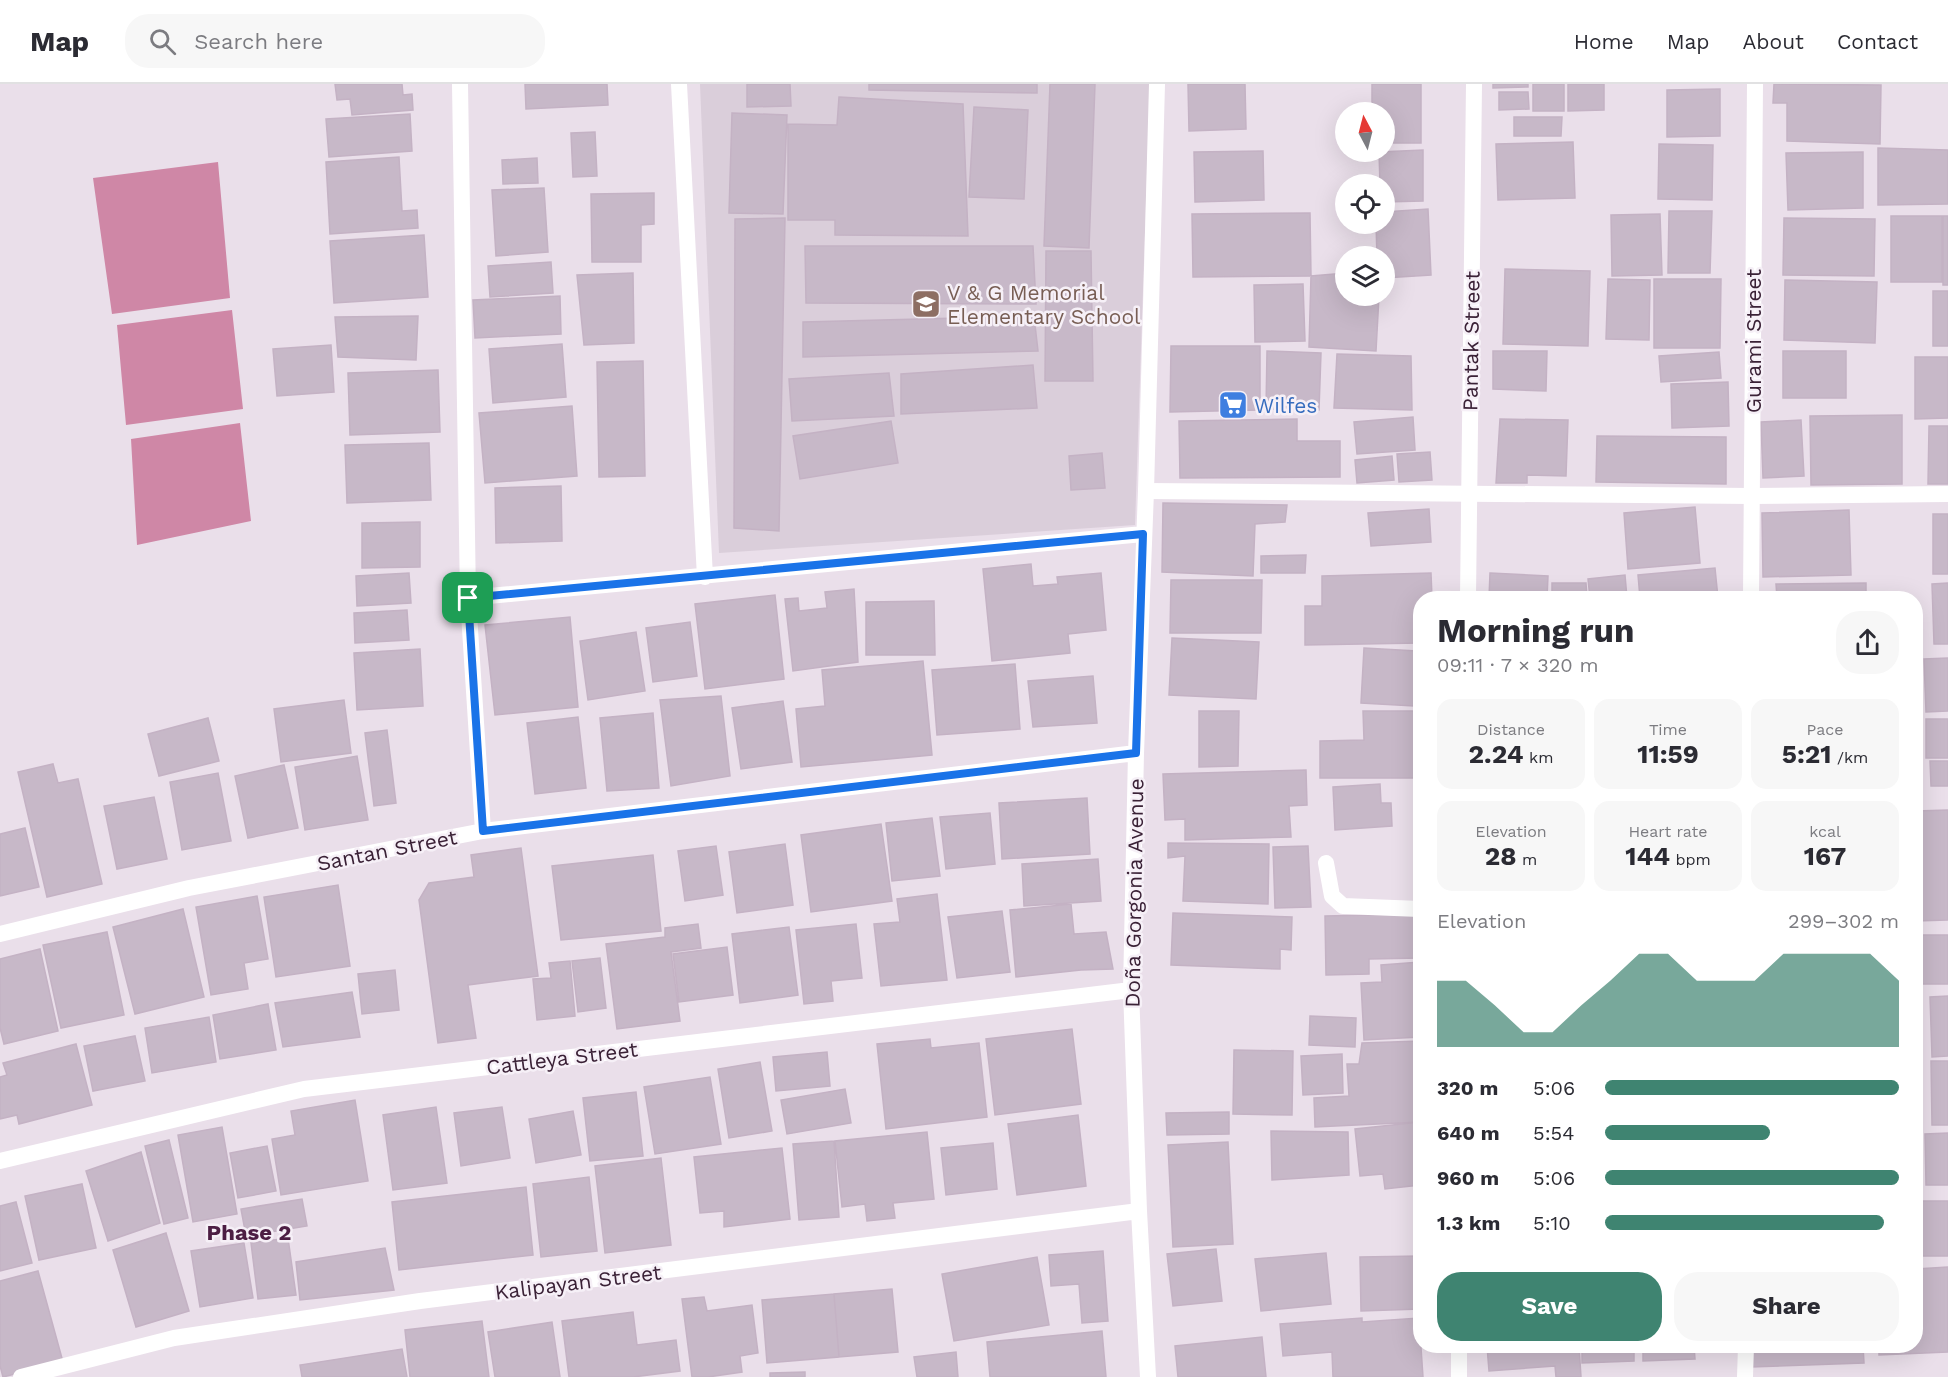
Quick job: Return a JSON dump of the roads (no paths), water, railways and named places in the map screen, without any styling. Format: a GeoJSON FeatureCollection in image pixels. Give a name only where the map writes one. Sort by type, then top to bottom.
{"type":"FeatureCollection","features":[{"type":"Feature","properties":{"kind":"street"},"geometry":{"type":"LineString","coordinates":[[460,84],[468,598],[483,831]]}},
{"type":"Feature","properties":{"kind":"street"},"geometry":{"type":"LineString","coordinates":[[679,84],[705,577]]}},
{"type":"Feature","properties":{"kind":"street","name":"Doña Gorgonia Avenue"},"geometry":{"type":"LineString","coordinates":[[1148,1377],[1131,990],[1136,753],[1157,84]]}},
{"type":"Feature","properties":{"kind":"street","name":"Pantak Street"},"geometry":{"type":"LineString","coordinates":[[1468,591],[1474,84]]}},
{"type":"Feature","properties":{"kind":"street","name":"Gurami Street"},"geometry":{"type":"LineString","coordinates":[[1751,591],[1755,84]]}},
{"type":"Feature","properties":{"kind":"street"},"geometry":{"type":"LineString","coordinates":[[1146,491],[1752,496],[1948,494]]}},
{"type":"Feature","properties":{"kind":"street"},"geometry":{"type":"LineString","coordinates":[[468,598],[1143,534]]}},
{"type":"Feature","properties":{"kind":"street","name":"Santan Street"},"geometry":{"type":"LineString","coordinates":[[0,934],[189,888],[483,831],[1136,753]]}},
{"type":"Feature","properties":{"kind":"street"},"geometry":{"type":"LineString","coordinates":[[1326,863],[1332,896],[1343,906],[1413,909]]}},
{"type":"Feature","properties":{"kind":"street","name":"Cattleya Street"},"geometry":{"type":"LineString","coordinates":[[0,1161],[304,1089],[1131,990]]}},
{"type":"Feature","properties":{"kind":"street","name":"Kalipayan Street"},"geometry":{"type":"LineString","coordinates":[[21,1377],[174,1338],[291,1320],[420,1301],[1139,1211]]}},
{"type":"Feature","properties":{"kind":"street"},"geometry":{"type":"LineString","coordinates":[[1459,1353],[1459,1377]]}},
{"type":"Feature","properties":{"kind":"street"},"geometry":{"type":"LineString","coordinates":[[1745,1377],[1746,1353]]}},
{"type":"Feature","properties":{"kind":"place","name":"V & G Memorial Elementary School"},"geometry":{"type":"Point","coordinates":[926,304]}},
{"type":"Feature","properties":{"kind":"place","name":"Wilfes"},"geometry":{"type":"Point","coordinates":[1233,405]}},
{"type":"Feature","properties":{"kind":"district","name":"Phase 2"},"geometry":{"type":"Point","coordinates":[249,1232]}}]}
